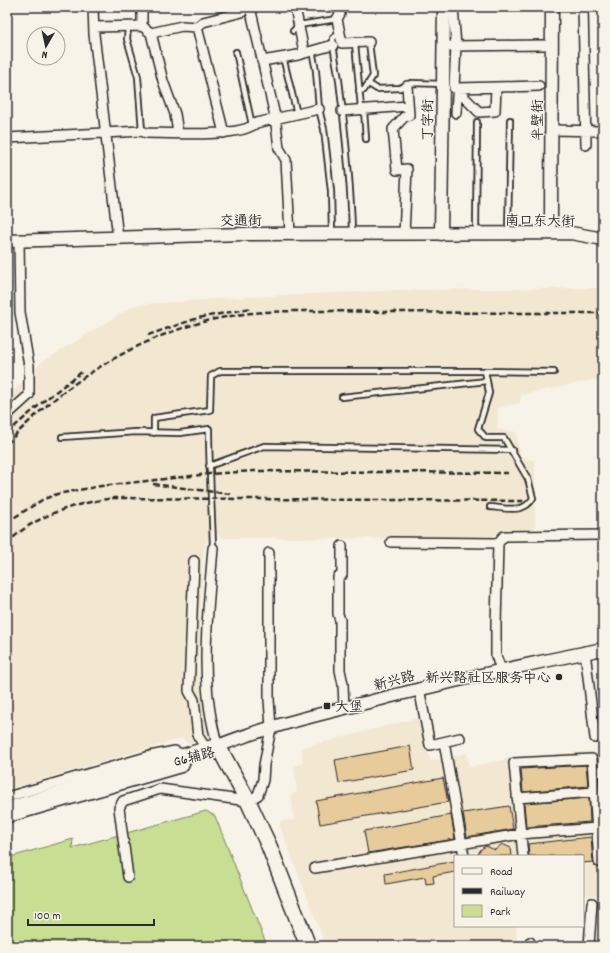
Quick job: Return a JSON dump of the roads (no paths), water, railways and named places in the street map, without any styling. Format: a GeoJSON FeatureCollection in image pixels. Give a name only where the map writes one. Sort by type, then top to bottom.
{"type":"FeatureCollection","features":[{"type":"Feature","properties":{"kind":"main road","name":"G6辅路"},"geometry":{"type":"LineString","coordinates":[[7,810],[213,748],[248,801],[269,846],[308,946]]}},
{"type":"Feature","properties":{"kind":"street"},"geometry":{"type":"LineString","coordinates":[[93,7],[118,238]]}},
{"type":"Feature","properties":{"kind":"street"},"geometry":{"type":"LineString","coordinates":[[142,7],[142,26],[145,30],[151,33],[182,26],[197,27],[203,22],[246,10],[262,61],[275,116],[274,120],[279,148],[286,160],[290,234]]}},
{"type":"Feature","properties":{"kind":"street"},"geometry":{"type":"LineString","coordinates":[[295,7],[296,28],[308,51]]}},
{"type":"Feature","properties":{"kind":"street"},"geometry":{"type":"LineString","coordinates":[[339,7],[340,14],[337,19],[342,43],[369,42]]}},
{"type":"Feature","properties":{"kind":"street","name":"丁字街"},"geometry":{"type":"LineString","coordinates":[[440,234],[443,84],[450,46],[444,7]]}},
{"type":"Feature","properties":{"kind":"street"},"geometry":{"type":"LineString","coordinates":[[453,7],[450,46],[454,88],[459,90],[479,112],[496,112],[496,87]]}},
{"type":"Feature","properties":{"kind":"street","name":"半壁街"},"geometry":{"type":"LineString","coordinates":[[548,233],[551,218],[552,7]]}},
{"type":"Feature","properties":{"kind":"street"},"geometry":{"type":"LineString","coordinates":[[583,7],[586,145]]}},
{"type":"Feature","properties":{"kind":"street"},"geometry":{"type":"LineString","coordinates":[[94,27],[128,28],[142,26]]}},
{"type":"Feature","properties":{"kind":"street"},"geometry":{"type":"LineString","coordinates":[[197,27],[224,133]]}},
{"type":"Feature","properties":{"kind":"street"},"geometry":{"type":"LineString","coordinates":[[151,33],[163,81],[175,114],[178,133]]}},
{"type":"Feature","properties":{"kind":"street"},"geometry":{"type":"LineString","coordinates":[[262,61],[333,45]]}},
{"type":"Feature","properties":{"kind":"street"},"geometry":{"type":"LineString","coordinates":[[450,46],[544,45]]}},
{"type":"Feature","properties":{"kind":"street"},"geometry":{"type":"LineString","coordinates":[[404,234],[407,169],[397,170],[393,129],[404,116],[409,115],[407,86]]}},
{"type":"Feature","properties":{"kind":"street"},"geometry":{"type":"LineString","coordinates":[[459,90],[539,86]]}},
{"type":"Feature","properties":{"kind":"street"},"geometry":{"type":"LineString","coordinates":[[456,113],[457,96],[459,90]]}},
{"type":"Feature","properties":{"kind":"street"},"geometry":{"type":"LineString","coordinates":[[342,111],[358,110],[361,108],[408,106]]}},
{"type":"Feature","properties":{"kind":"street"},"geometry":{"type":"LineString","coordinates":[[7,138],[142,131],[146,133],[224,133],[252,127],[256,123],[319,109]]}},
{"type":"Feature","properties":{"kind":"street"},"geometry":{"type":"LineString","coordinates":[[552,130],[603,131]]}},
{"type":"Feature","properties":{"kind":"street","name":"南口东大街"},"geometry":{"type":"LineString","coordinates":[[476,234],[571,233],[603,239]]}},
{"type":"Feature","properties":{"kind":"street","name":"交通街"},"geometry":{"type":"LineString","coordinates":[[7,241],[290,234],[476,234]]}},
{"type":"Feature","properties":{"kind":"street"},"geometry":{"type":"LineString","coordinates":[[7,415],[29,395],[29,366],[20,312],[19,240]]}},
{"type":"Feature","properties":{"kind":"street"},"geometry":{"type":"LineString","coordinates":[[501,669],[496,656],[498,543],[504,536],[603,535]]}},
{"type":"Feature","properties":{"kind":"street"},"geometry":{"type":"LineString","coordinates":[[391,542],[498,543]]}},
{"type":"Feature","properties":{"kind":"street"},"geometry":{"type":"LineString","coordinates":[[342,546],[342,575],[338,577],[338,614],[340,620],[340,670],[343,684],[344,708]]}},
{"type":"Feature","properties":{"kind":"street"},"geometry":{"type":"LineString","coordinates":[[213,548],[206,657],[213,748]]}},
{"type":"Feature","properties":{"kind":"street"},"geometry":{"type":"LineString","coordinates":[[128,877],[119,808],[123,801],[160,789],[248,801],[258,795],[263,780],[264,765],[271,728],[269,699],[269,553]]}},
{"type":"Feature","properties":{"kind":"street"},"geometry":{"type":"LineString","coordinates":[[194,561],[189,690],[194,700],[198,736],[213,748]]}},
{"type":"Feature","properties":{"kind":"street","name":"新兴路"},"geometry":{"type":"LineString","coordinates":[[213,748],[271,728],[419,688],[501,669],[603,649]]}},
{"type":"Feature","properties":{"kind":"street"},"geometry":{"type":"LineString","coordinates":[[585,651],[595,738]]}},
{"type":"Feature","properties":{"kind":"street"},"geometry":{"type":"LineString","coordinates":[[419,688],[430,745],[460,738]]}},
{"type":"Feature","properties":{"kind":"street"},"geometry":{"type":"LineString","coordinates":[[444,742],[464,855]]}},
{"type":"Feature","properties":{"kind":"street"},"geometry":{"type":"LineString","coordinates":[[7,797],[150,756],[175,751],[187,757],[183,767],[164,771],[7,818]]}},
{"type":"Feature","properties":{"kind":"street"},"geometry":{"type":"LineString","coordinates":[[523,855],[514,764],[592,759],[599,862]]}},
{"type":"Feature","properties":{"kind":"street"},"geometry":{"type":"LineString","coordinates":[[160,789],[160,780],[164,771]]}},
{"type":"Feature","properties":{"kind":"street"},"geometry":{"type":"LineString","coordinates":[[517,798],[594,792]]}},
{"type":"Feature","properties":{"kind":"street"},"geometry":{"type":"LineString","coordinates":[[315,868],[520,834],[597,828]]}},
{"type":"Feature","properties":{"kind":"street"},"geometry":{"type":"LineString","coordinates":[[590,946],[592,903]]}},
{"type":"Feature","properties":{"kind":"lane"},"geometry":{"type":"LineString","coordinates":[[296,28],[337,19]]}},
{"type":"Feature","properties":{"kind":"lane"},"geometry":{"type":"LineString","coordinates":[[128,28],[127,39],[138,77],[142,131]]}},
{"type":"Feature","properties":{"kind":"lane"},"geometry":{"type":"LineString","coordinates":[[340,33],[333,38],[333,45],[352,203],[352,234]]}},
{"type":"Feature","properties":{"kind":"lane"},"geometry":{"type":"LineString","coordinates":[[359,91],[364,90],[373,76],[369,42]]}},
{"type":"Feature","properties":{"kind":"lane"},"geometry":{"type":"LineString","coordinates":[[355,43],[359,91],[361,108],[364,110],[366,139]]}},
{"type":"Feature","properties":{"kind":"lane"},"geometry":{"type":"LineString","coordinates":[[308,51],[316,71],[319,109],[324,129],[330,191],[332,234]]}},
{"type":"Feature","properties":{"kind":"lane"},"geometry":{"type":"LineString","coordinates":[[236,52],[252,127]]}},
{"type":"Feature","properties":{"kind":"lane"},"geometry":{"type":"LineString","coordinates":[[283,56],[297,114]]}},
{"type":"Feature","properties":{"kind":"lane"},"geometry":{"type":"LineString","coordinates":[[369,84],[377,89],[400,88],[411,83],[443,84]]}},
{"type":"Feature","properties":{"kind":"lane"},"geometry":{"type":"LineString","coordinates":[[508,234],[510,120]]}},
{"type":"Feature","properties":{"kind":"lane"},"geometry":{"type":"LineString","coordinates":[[476,234],[477,122]]}},
{"type":"Feature","properties":{"kind":"lane"},"geometry":{"type":"LineString","coordinates":[[154,433],[154,418],[210,410],[211,376],[220,371],[554,372]]}},
{"type":"Feature","properties":{"kind":"lane"},"geometry":{"type":"LineString","coordinates":[[485,372],[490,393],[478,428],[486,438],[504,438],[528,479],[533,498],[529,505],[522,509],[490,507]]}},
{"type":"Feature","properties":{"kind":"lane"},"geometry":{"type":"LineString","coordinates":[[342,397],[487,381]]}},
{"type":"Feature","properties":{"kind":"lane"},"geometry":{"type":"LineString","coordinates":[[62,437],[136,432],[180,433],[209,429],[209,466],[212,499],[213,548]]}},
{"type":"Feature","properties":{"kind":"lane"},"geometry":{"type":"LineString","coordinates":[[209,466],[264,446],[512,450]]}},
{"type":"Feature","properties":{"kind":"railway"},"geometry":{"type":"LineString","coordinates":[[148,335],[198,318],[252,308]]}},
{"type":"Feature","properties":{"kind":"railway"},"geometry":{"type":"LineString","coordinates":[[7,444],[32,419],[59,396],[87,375],[118,356],[183,328],[217,319],[252,313],[289,311],[603,313]]}},
{"type":"Feature","properties":{"kind":"railway"},"geometry":{"type":"LineString","coordinates":[[7,433],[45,400],[83,371]]}},
{"type":"Feature","properties":{"kind":"railway"},"geometry":{"type":"LineString","coordinates":[[7,522],[42,500],[57,494],[101,486],[209,474],[253,471],[512,473]]}},
{"type":"Feature","properties":{"kind":"railway"},"geometry":{"type":"LineString","coordinates":[[153,484],[230,494]]}},
{"type":"Feature","properties":{"kind":"railway"},"geometry":{"type":"LineString","coordinates":[[7,544],[29,525],[56,512],[85,503],[114,498],[525,501]]}},
{"type":"Feature","properties":{"kind":"place","name":"新兴路社区服务中心"},"geometry":{"type":"Point","coordinates":[559,677]}},
{"type":"Feature","properties":{"kind":"place","name":"大堡"},"geometry":{"type":"Point","coordinates":[327,706]}}]}
